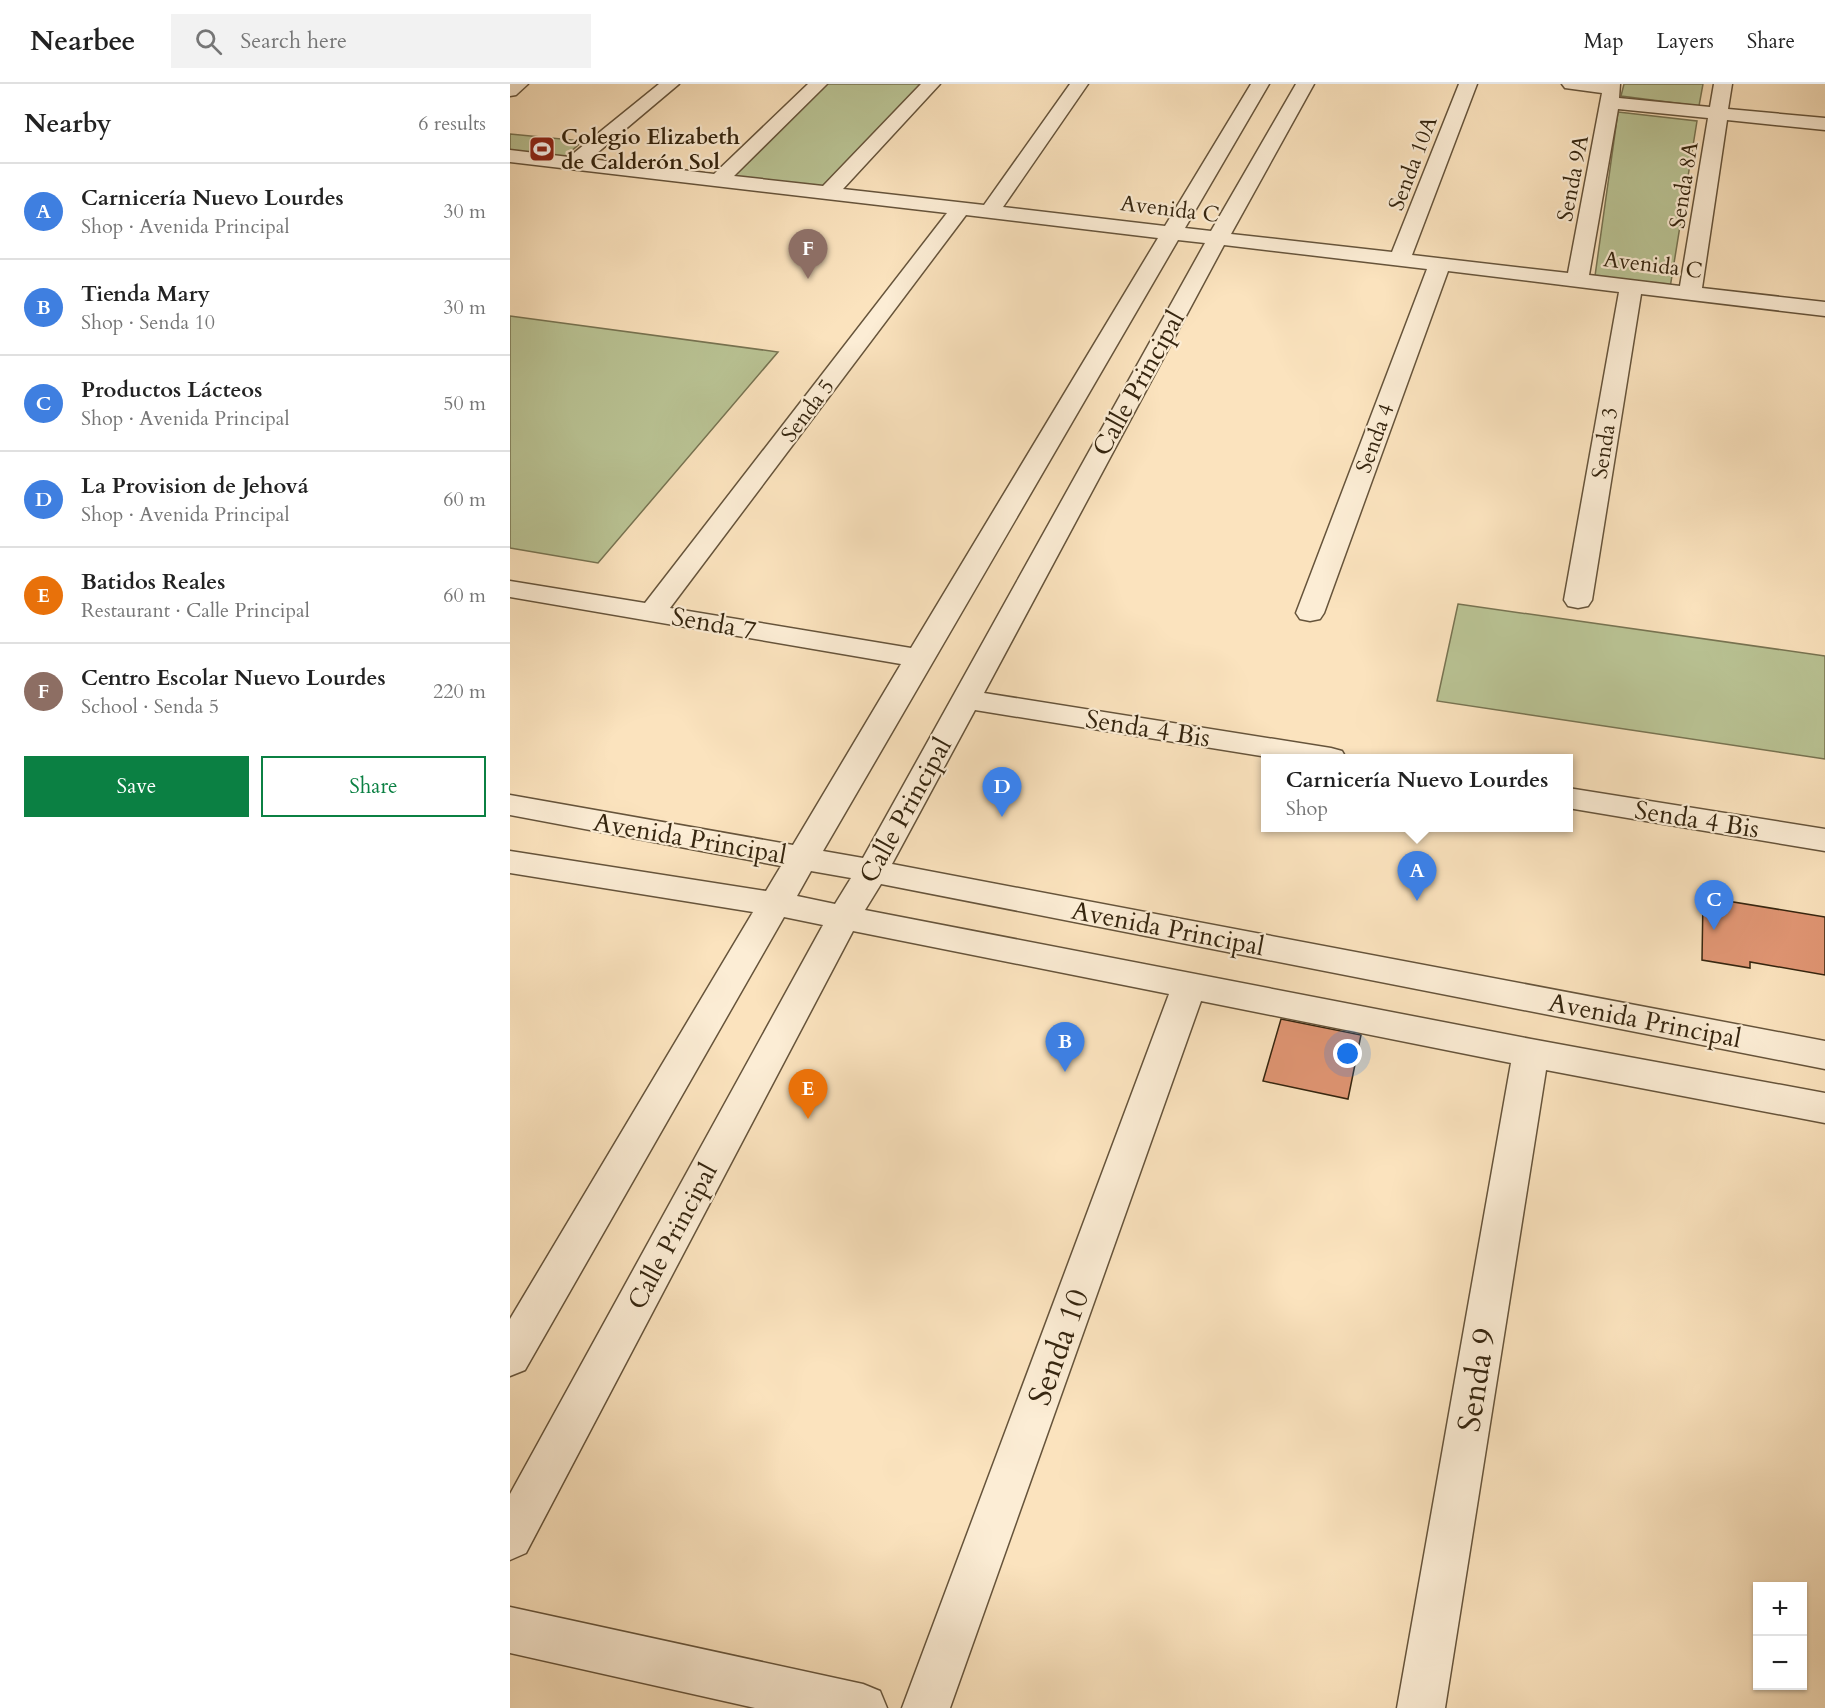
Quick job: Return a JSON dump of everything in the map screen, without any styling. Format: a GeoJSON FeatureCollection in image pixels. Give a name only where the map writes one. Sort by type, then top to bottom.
{"type":"FeatureCollection","features":[{"type":"Feature","properties":{"kind":"street"},"geometry":{"type":"LineString","coordinates":[[510,90],[519,84]]}},
{"type":"Feature","properties":{"kind":"street"},"geometry":{"type":"LineString","coordinates":[[574,163],[670,84]]}},
{"type":"Feature","properties":{"kind":"street"},"geometry":{"type":"LineString","coordinates":[[719,180],[818,84]]}},
{"type":"Feature","properties":{"kind":"street"},"geometry":{"type":"LineString","coordinates":[[828,193],[931,84]]}},
{"type":"Feature","properties":{"kind":"street"},"geometry":{"type":"LineString","coordinates":[[990,211],[1079,84]]}},
{"type":"Feature","properties":{"kind":"street","name":"Calle Principal"},"geometry":{"type":"LineString","coordinates":[[510,1357],[919,658],[1260,84]]}},
{"type":"Feature","properties":{"kind":"street","name":"Calle Principal"},"geometry":{"type":"LineString","coordinates":[[510,1538],[844,917],[872,871],[1218,238],[1305,84]]}},
{"type":"Feature","properties":{"kind":"street","name":"Senda 10A"},"geometry":{"type":"LineString","coordinates":[[1400,259],[1468,84]]}},
{"type":"Feature","properties":{"kind":"street"},"geometry":{"type":"LineString","coordinates":[[1571,84],[1719,114],[1825,124]]}},
{"type":"Feature","properties":{"kind":"street","name":"Senda 8A"},"geometry":{"type":"LineString","coordinates":[[1690,293],[1723,84]]}},
{"type":"Feature","properties":{"kind":"street","name":"Senda 9A"},"geometry":{"type":"LineString","coordinates":[[1577,280],[1611,92]]}},
{"type":"Feature","properties":{"kind":"street","name":"Avenida C"},"geometry":{"type":"LineString","coordinates":[[510,156],[1825,309]]}},
{"type":"Feature","properties":{"kind":"street","name":"Senda 5"},"geometry":{"type":"LineString","coordinates":[[652,612],[961,208]]}},
{"type":"Feature","properties":{"kind":"street","name":"Senda 4"},"geometry":{"type":"LineString","coordinates":[[1310,613],[1440,264]]}},
{"type":"Feature","properties":{"kind":"street","name":"Senda 3"},"geometry":{"type":"LineString","coordinates":[[1578,600],[1631,286]]}},
{"type":"Feature","properties":{"kind":"street","name":"Senda 7"},"geometry":{"type":"LineString","coordinates":[[510,589],[919,658]]}},
{"type":"Feature","properties":{"kind":"street","name":"Senda 4 Bis"},"geometry":{"type":"LineString","coordinates":[[965,699],[1300,754]]}},
{"type":"Feature","properties":{"kind":"street","name":"Senda 4 Bis"},"geometry":{"type":"LineString","coordinates":[[1573,799],[1825,840]]}},
{"type":"Feature","properties":{"kind":"street","name":"Avenida Principal"},"geometry":{"type":"LineString","coordinates":[[510,805],[872,871],[1825,1055]]}},
{"type":"Feature","properties":{"kind":"street","name":"Avenida Principal"},"geometry":{"type":"LineString","coordinates":[[510,862],[776,904],[1531,1053],[1825,1108]]}},
{"type":"Feature","properties":{"kind":"street","name":"Senda 10"},"geometry":{"type":"LineString","coordinates":[[926,1708],[1189,986]]}},
{"type":"Feature","properties":{"kind":"street","name":"Senda 9"},"geometry":{"type":"LineString","coordinates":[[1421,1708],[1531,1053]]}},
{"type":"Feature","properties":{"kind":"street"},"geometry":{"type":"LineString","coordinates":[[510,1630],[863,1708]]}},
{"type":"Feature","properties":{"kind":"green space"},"geometry":{"type":"Polygon","coordinates":[[[827,84],[921,84],[823,187],[733,177],[827,84]]]}},
{"type":"Feature","properties":{"kind":"green space"},"geometry":{"type":"Polygon","coordinates":[[[1624,84],[1703,84],[1699,106],[1621,96],[1624,84]]]}},
{"type":"Feature","properties":{"kind":"green space"},"geometry":{"type":"Polygon","coordinates":[[[1618,112],[1697,121],[1670,288],[1594,283],[1618,112]]]}},
{"type":"Feature","properties":{"kind":"green space","name":"Colegio Elizabeth de Calderón Sol"},"geometry":{"type":"Polygon","coordinates":[[[510,134],[583,141],[556,164],[510,158],[510,134]]]}},
{"type":"Feature","properties":{"kind":"green space"},"geometry":{"type":"Polygon","coordinates":[[[510,316],[778,352],[598,563],[510,548],[510,316]]]}},
{"type":"Feature","properties":{"kind":"green space"},"geometry":{"type":"Polygon","coordinates":[[[1458,604],[1825,656],[1825,759],[1437,701],[1458,604]]]}},
{"type":"Feature","properties":{"kind":"building"},"geometry":{"type":"Polygon","coordinates":[[[1703,897],[1825,917],[1825,975],[1750,962],[1750,968],[1702,960],[1703,897]]]}},
{"type":"Feature","properties":{"kind":"building"},"geometry":{"type":"Polygon","coordinates":[[[1281,1019],[1361,1035],[1348,1099],[1263,1081],[1281,1019]]]}},
{"type":"Feature","properties":{"kind":"place","name":"Colegio Elizabeth de Calderón Sol"},"geometry":{"type":"Point","coordinates":[542,149]}},
{"type":"Feature","properties":{"kind":"place","name":"Centro Escolar Nuevo Lourdes"},"geometry":{"type":"Point","coordinates":[808,279]}},
{"type":"Feature","properties":{"kind":"place","name":"La Provision de Jehová"},"geometry":{"type":"Point","coordinates":[1002,817]}},
{"type":"Feature","properties":{"kind":"place","name":"Carnicería Nuevo Lourdes"},"geometry":{"type":"Point","coordinates":[1417,901]}},
{"type":"Feature","properties":{"kind":"place","name":"Productos Lácteos"},"geometry":{"type":"Point","coordinates":[1714,930]}},
{"type":"Feature","properties":{"kind":"place","name":"Tienda Mary"},"geometry":{"type":"Point","coordinates":[1065,1072]}},
{"type":"Feature","properties":{"kind":"place","name":"Batidos Reales"},"geometry":{"type":"Point","coordinates":[808,1119]}}]}
